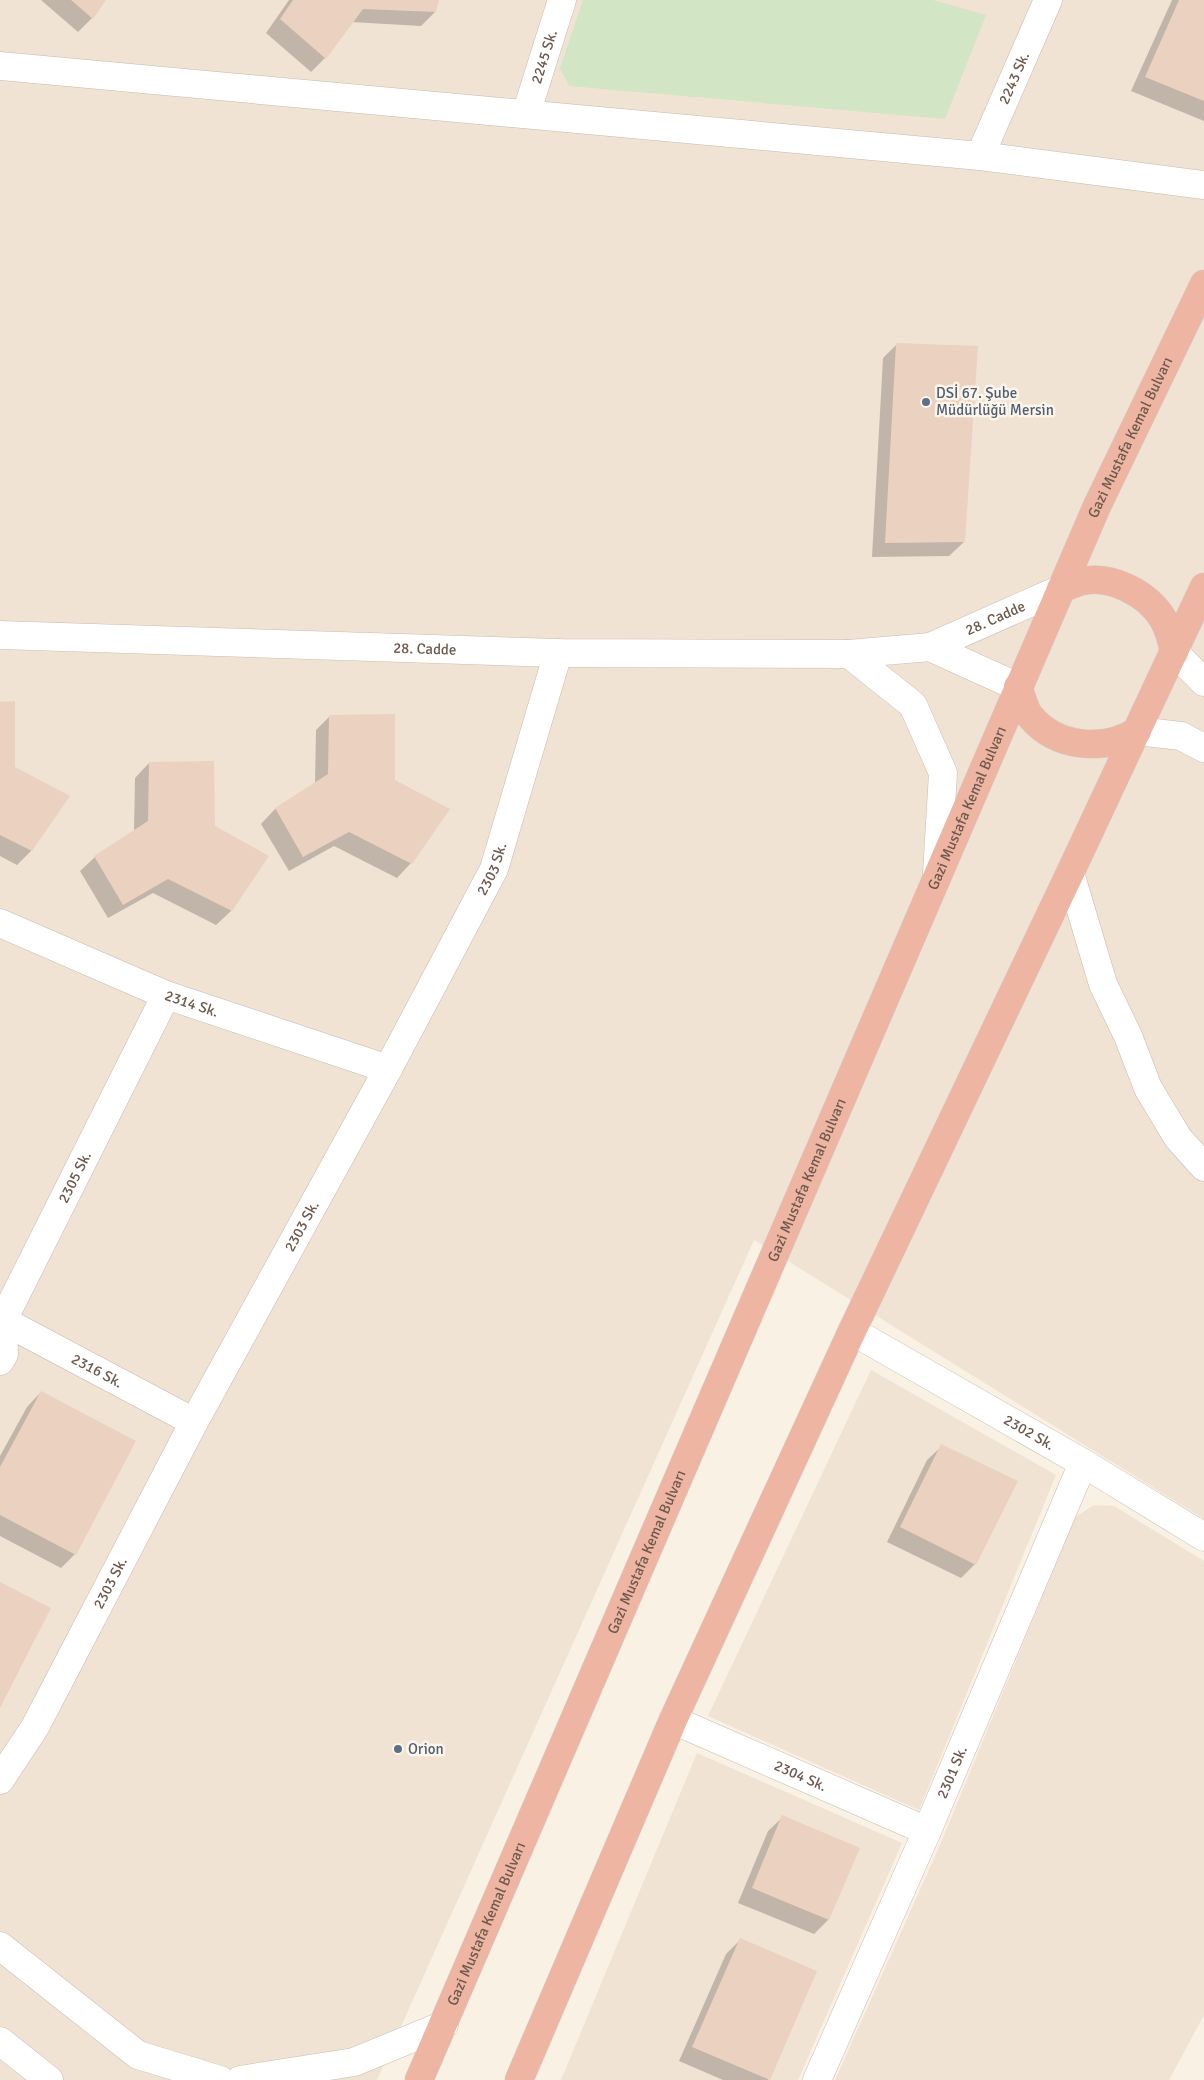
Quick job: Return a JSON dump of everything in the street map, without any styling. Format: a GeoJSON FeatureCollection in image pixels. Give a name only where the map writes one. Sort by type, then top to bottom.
{"type":"FeatureCollection","features":[{"type":"Feature","properties":{"kind":"highway","name":"Gazi Mustafa Kemal Bulvarı"},"geometry":{"type":"LineString","coordinates":[[419,2080],[1097,506],[1204,284]]}},
{"type":"Feature","properties":{"kind":"highway"},"geometry":{"type":"LineString","coordinates":[[1061,589],[1084,581],[1107,582],[1128,588],[1147,601],[1162,618],[1171,636],[1174,652]]}},
{"type":"Feature","properties":{"kind":"highway"},"geometry":{"type":"LineString","coordinates":[[519,2080],[673,1720],[852,1331],[1204,587]]}},
{"type":"Feature","properties":{"kind":"highway"},"geometry":{"type":"LineString","coordinates":[[1018,687],[1029,715],[1045,729],[1064,739],[1085,744],[1106,744],[1125,738],[1137,731]]}},
{"type":"Feature","properties":{"kind":"street","name":"2245 Sk."},"geometry":{"type":"LineString","coordinates":[[526,114],[562,0]]}},
{"type":"Feature","properties":{"kind":"street","name":"2243 Sk."},"geometry":{"type":"LineString","coordinates":[[980,156],[1048,0]]}},
{"type":"Feature","properties":{"kind":"street"},"geometry":{"type":"LineString","coordinates":[[0,66],[980,156],[1204,185]]}},
{"type":"Feature","properties":{"kind":"street","name":"28. Cadde"},"geometry":{"type":"LineString","coordinates":[[0,635],[558,652],[849,654],[930,647],[1061,589]]}},
{"type":"Feature","properties":{"kind":"street","name":"28. Cadde"},"geometry":{"type":"LineString","coordinates":[[930,647],[1018,687]]}},
{"type":"Feature","properties":{"kind":"street","name":"2303 Sk."},"geometry":{"type":"LineString","coordinates":[[0,1780],[35,1728],[194,1422],[388,1069],[494,870],[558,652]]}},
{"type":"Feature","properties":{"kind":"street"},"geometry":{"type":"LineString","coordinates":[[1174,652],[1204,682]]}},
{"type":"Feature","properties":{"kind":"street"},"geometry":{"type":"LineString","coordinates":[[849,654],[913,705],[943,773],[938,873]]}},
{"type":"Feature","properties":{"kind":"street"},"geometry":{"type":"LineString","coordinates":[[1137,731],[1181,736],[1204,748]]}},
{"type":"Feature","properties":{"kind":"street"},"geometry":{"type":"LineString","coordinates":[[1070,873],[1103,984],[1128,1036],[1148,1088],[1178,1138],[1204,1167]]}},
{"type":"Feature","properties":{"kind":"street","name":"2314 Sk."},"geometry":{"type":"LineString","coordinates":[[0,924],[166,995],[388,1069]]}},
{"type":"Feature","properties":{"kind":"street","name":"2305 Sk."},"geometry":{"type":"LineString","coordinates":[[0,1361],[4,1354],[2,1319],[166,995]]}},
{"type":"Feature","properties":{"kind":"street","name":"2316 Sk."},"geometry":{"type":"LineString","coordinates":[[2,1319],[194,1422]]}},
{"type":"Feature","properties":{"kind":"street","name":"2302 Sk."},"geometry":{"type":"LineString","coordinates":[[852,1331],[1083,1463],[1204,1537]]}},
{"type":"Feature","properties":{"kind":"street","name":"2301 Sk."},"geometry":{"type":"LineString","coordinates":[[817,2080],[927,1832],[1083,1463]]}},
{"type":"Feature","properties":{"kind":"street","name":"2304 Sk."},"geometry":{"type":"LineString","coordinates":[[673,1720],[927,1832]]}},
{"type":"Feature","properties":{"kind":"street"},"geometry":{"type":"LineString","coordinates":[[0,1946],[138,2055],[220,2080]]}},
{"type":"Feature","properties":{"kind":"street"},"geometry":{"type":"LineString","coordinates":[[240,2080],[354,2062],[444,2025]]}},
{"type":"Feature","properties":{"kind":"street"},"geometry":{"type":"LineString","coordinates":[[0,2041],[49,2080]]}},
{"type":"Feature","properties":{"kind":"shaded area"},"geometry":{"type":"Polygon","coordinates":[[[0,0],[1204,0],[1204,1519],[754,1240],[377,2080],[0,2080],[0,0]]]}},
{"type":"Feature","properties":{"kind":"shaded area"},"geometry":{"type":"Polygon","coordinates":[[[871,1370],[1056,1475],[919,1810],[708,1716],[871,1370]]]}},
{"type":"Feature","properties":{"kind":"shaded area"},"geometry":{"type":"Polygon","coordinates":[[[1094,1505],[1114,1506],[1204,1561],[1204,2015],[1169,2080],[835,2080],[940,1845],[1075,1517],[1094,1505]]]}},
{"type":"Feature","properties":{"kind":"shaded area"},"geometry":{"type":"Polygon","coordinates":[[[697,1753],[902,1843],[798,2080],[561,2080],[697,1753]]]}},
{"type":"Feature","properties":{"kind":"green space"},"geometry":{"type":"Polygon","coordinates":[[[583,0],[933,0],[986,15],[945,119],[569,86],[560,68],[583,0]]]}},
{"type":"Feature","properties":{"kind":"building"},"geometry":{"type":"Polygon","coordinates":[[[71,0],[106,0],[93,19],[71,0]]]}},
{"type":"Feature","properties":{"kind":"building"},"geometry":{"type":"Polygon","coordinates":[[[293,0],[439,0],[436,12],[363,9],[326,59],[280,19],[293,0]]]}},
{"type":"Feature","properties":{"kind":"building"},"geometry":{"type":"Polygon","coordinates":[[[1179,0],[1204,0],[1204,101],[1145,77],[1179,0]]]}},
{"type":"Feature","properties":{"kind":"building"},"geometry":{"type":"Polygon","coordinates":[[[896,343],[978,346],[965,542],[885,543],[896,343]]]}},
{"type":"Feature","properties":{"kind":"building"},"geometry":{"type":"Polygon","coordinates":[[[15,701],[15,767],[70,796],[32,851],[0,835],[0,702],[15,701]]]}},
{"type":"Feature","properties":{"kind":"building"},"geometry":{"type":"Polygon","coordinates":[[[395,714],[395,780],[450,809],[412,864],[349,832],[303,857],[275,808],[328,774],[329,715],[395,714]]]}},
{"type":"Feature","properties":{"kind":"building"},"geometry":{"type":"Polygon","coordinates":[[[214,761],[215,826],[269,856],[232,911],[168,879],[123,905],[94,856],[148,821],[149,762],[214,761]]]}},
{"type":"Feature","properties":{"kind":"building"},"geometry":{"type":"Polygon","coordinates":[[[41,1391],[136,1441],[76,1555],[0,1515],[0,1467],[41,1391]]]}},
{"type":"Feature","properties":{"kind":"building"},"geometry":{"type":"Polygon","coordinates":[[[941,1444],[1018,1481],[976,1565],[900,1527],[941,1444]]]}},
{"type":"Feature","properties":{"kind":"building"},"geometry":{"type":"Polygon","coordinates":[[[0,1582],[51,1608],[0,1708],[0,1582]]]}},
{"type":"Feature","properties":{"kind":"building"},"geometry":{"type":"Polygon","coordinates":[[[782,1815],[860,1848],[829,1920],[752,1888],[782,1815]]]}},
{"type":"Feature","properties":{"kind":"building"},"geometry":{"type":"Polygon","coordinates":[[[740,1938],[817,1971],[770,2080],[692,2047],[740,1938]]]}},
{"type":"Feature","properties":{"kind":"place","name":"DSİ 67. Şube Müdürlüğü Mersin"},"geometry":{"type":"Point","coordinates":[926,402]}},
{"type":"Feature","properties":{"kind":"place","name":"Orion"},"geometry":{"type":"Point","coordinates":[398,1749]}}]}
